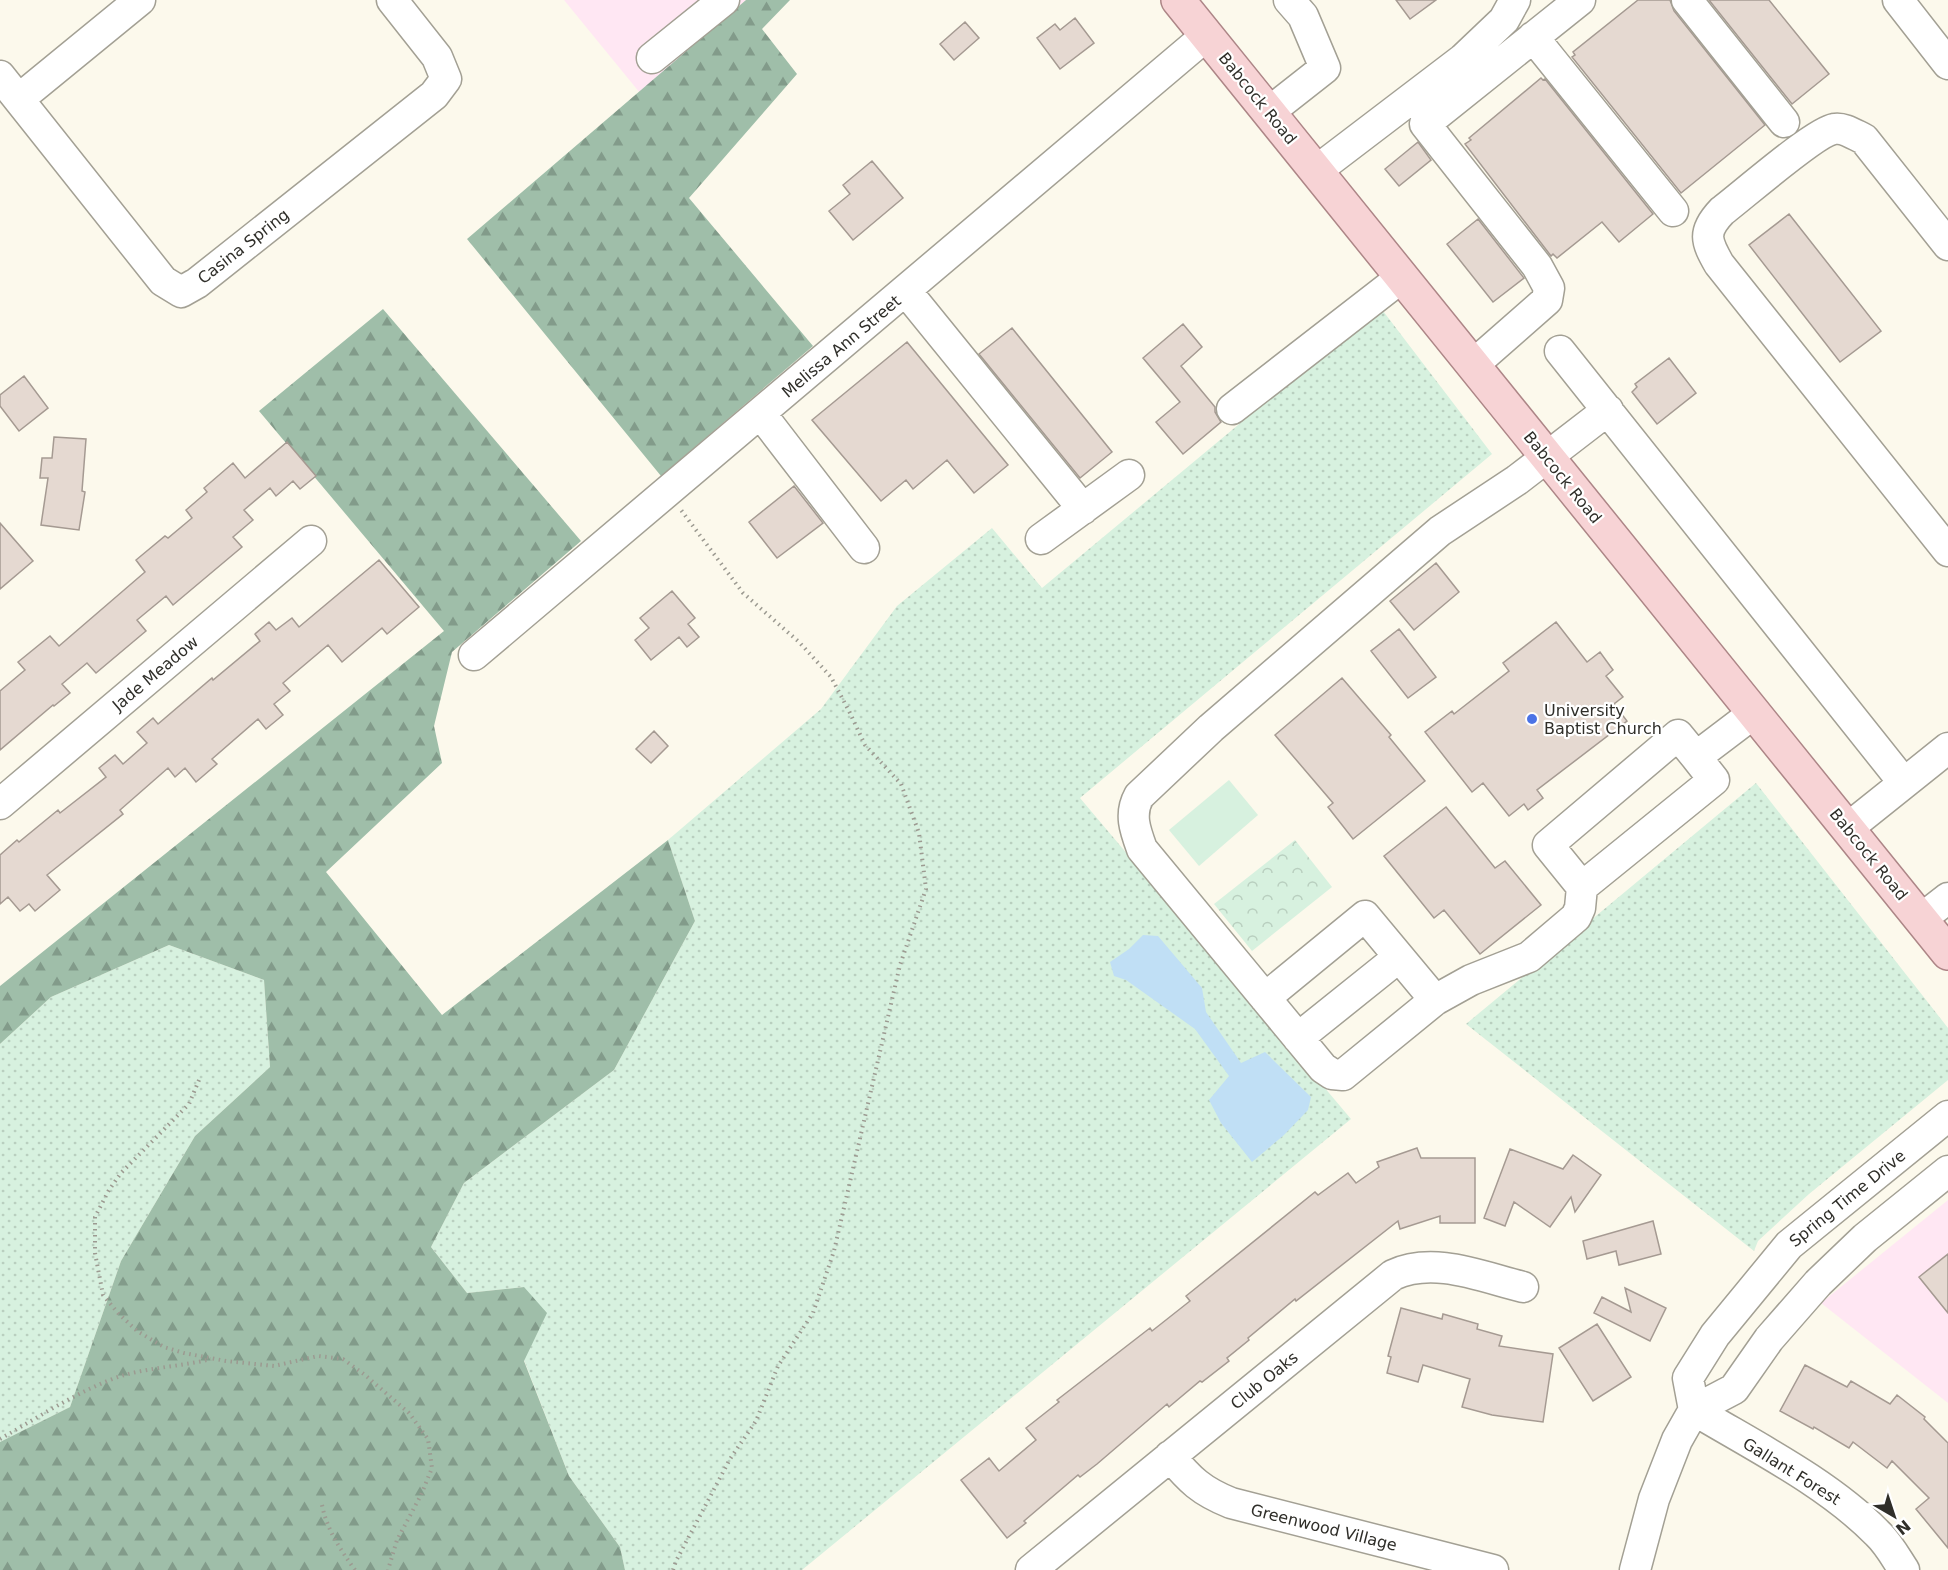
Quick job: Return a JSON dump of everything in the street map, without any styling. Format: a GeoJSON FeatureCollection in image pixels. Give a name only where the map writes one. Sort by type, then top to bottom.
{"type":"FeatureCollection","features":[{"type":"Feature","properties":{"kind":"main road","name":"Babcock Road"},"geometry":{"type":"LineString","coordinates":[[1178,0],[1948,953]]}},
{"type":"Feature","properties":{"kind":"street"},"geometry":{"type":"LineString","coordinates":[[9,88],[140,0]]}},
{"type":"Feature","properties":{"kind":"street","name":"Casina Spring"},"geometry":{"type":"LineString","coordinates":[[9,88],[163,281],[181,292],[197,283],[434,95],[446,79],[437,57],[392,0]]}},
{"type":"Feature","properties":{"kind":"street"},"geometry":{"type":"LineString","coordinates":[[652,58],[724,0]]}},
{"type":"Feature","properties":{"kind":"street"},"geometry":{"type":"LineString","coordinates":[[1269,112],[1325,68],[1303,16],[1289,0]]}},
{"type":"Feature","properties":{"kind":"street"},"geometry":{"type":"LineString","coordinates":[[1316,171],[1463,59],[1504,20],[1515,0]]}},
{"type":"Feature","properties":{"kind":"street"},"geometry":{"type":"LineString","coordinates":[[1473,365],[1547,300],[1549,288],[1537,266],[1425,124],[1580,0]]}},
{"type":"Feature","properties":{"kind":"street"},"geometry":{"type":"LineString","coordinates":[[1687,0],[1784,122]]}},
{"type":"Feature","properties":{"kind":"street"},"geometry":{"type":"LineString","coordinates":[[1898,0],[1948,63]]}},
{"type":"Feature","properties":{"kind":"street","name":"Melissa Ann Street"},"geometry":{"type":"LineString","coordinates":[[474,656],[1207,35]]}},
{"type":"Feature","properties":{"kind":"street"},"geometry":{"type":"LineString","coordinates":[[1533,38],[1673,211]]}},
{"type":"Feature","properties":{"kind":"street"},"geometry":{"type":"LineString","coordinates":[[1948,245],[1864,139],[1850,132],[1834,129],[1814,139],[1722,211],[1712,222],[1708,236],[1710,248],[1719,264],[1948,551]]}},
{"type":"Feature","properties":{"kind":"street"},"geometry":{"type":"LineString","coordinates":[[1232,409],[1402,277]]}},
{"type":"Feature","properties":{"kind":"street"},"geometry":{"type":"LineString","coordinates":[[906,291],[1083,509]]}},
{"type":"Feature","properties":{"kind":"street"},"geometry":{"type":"LineString","coordinates":[[1560,351],[1904,783]]}},
{"type":"Feature","properties":{"kind":"street"},"geometry":{"type":"LineString","coordinates":[[1582,887],[1714,780],[1678,735],[1548,845],[1582,887],[1580,908],[1576,917],[1529,957],[1471,981],[1435,1000],[1343,1075],[1332,1074],[1323,1068],[1142,849],[1133,821],[1133,808],[1139,796],[1211,728],[1440,531],[1517,480],[1608,410]]}},
{"type":"Feature","properties":{"kind":"street"},"geometry":{"type":"LineString","coordinates":[[761,414],[864,548]]}},
{"type":"Feature","properties":{"kind":"street"},"geometry":{"type":"LineString","coordinates":[[1041,539],[1129,475]]}},
{"type":"Feature","properties":{"kind":"street","name":"Jade Meadow"},"geometry":{"type":"LineString","coordinates":[[0,804],[310,541]]}},
{"type":"Feature","properties":{"kind":"street"},"geometry":{"type":"LineString","coordinates":[[1696,757],[1754,713]]}},
{"type":"Feature","properties":{"kind":"street"},"geometry":{"type":"LineString","coordinates":[[1848,828],[1948,748]]}},
{"type":"Feature","properties":{"kind":"street"},"geometry":{"type":"LineString","coordinates":[[1921,919],[1948,898]]}},
{"type":"Feature","properties":{"kind":"street"},"geometry":{"type":"LineString","coordinates":[[1265,998],[1365,916],[1435,1000]]}},
{"type":"Feature","properties":{"kind":"street"},"geometry":{"type":"LineString","coordinates":[[1298,1038],[1399,957]]}},
{"type":"Feature","properties":{"kind":"street","name":"Spring Time Drive"},"geometry":{"type":"LineString","coordinates":[[1694,1410],[1688,1378],[1715,1335],[1789,1245],[1948,1116]]}},
{"type":"Feature","properties":{"kind":"street"},"geometry":{"type":"LineString","coordinates":[[1635,1570],[1654,1499],[1677,1440],[1694,1410],[1734,1389],[1769,1339],[1818,1283],[1865,1238],[1948,1171]]}},
{"type":"Feature","properties":{"kind":"street","name":"Club Oaks"},"geometry":{"type":"LineString","coordinates":[[1031,1570],[1393,1275],[1406,1269],[1421,1267],[1447,1268],[1523,1287]]}},
{"type":"Feature","properties":{"kind":"street","name":"Gallant Forest"},"geometry":{"type":"LineString","coordinates":[[1694,1410],[1829,1492],[1853,1510],[1879,1535],[1904,1570]]}},
{"type":"Feature","properties":{"kind":"street","name":"Greenwood Village"},"geometry":{"type":"LineString","coordinates":[[1170,1456],[1189,1478],[1210,1495],[1231,1503],[1493,1570]]}},
{"type":"Feature","properties":{"kind":"path"},"geometry":{"type":"LineString","coordinates":[[668,492],[743,593],[799,642],[831,677],[865,745],[901,784],[919,833],[926,889],[900,965],[834,1251],[813,1313],[778,1366],[756,1421],[730,1459],[673,1570]]}},
{"type":"Feature","properties":{"kind":"path"},"geometry":{"type":"LineString","coordinates":[[199,1080],[189,1104],[121,1173],[109,1190],[96,1217],[95,1253],[103,1295],[137,1330],[164,1347],[212,1359],[274,1366],[318,1356],[344,1359],[409,1413],[428,1439],[432,1468],[421,1495],[397,1540],[388,1570]]}},
{"type":"Feature","properties":{"kind":"path"},"geometry":{"type":"LineString","coordinates":[[0,1439],[66,1401],[116,1378],[166,1366],[212,1359]]}},
{"type":"Feature","properties":{"kind":"path"},"geometry":{"type":"LineString","coordinates":[[322,1505],[325,1522],[336,1543],[355,1570]]}},
{"type":"Feature","properties":{"kind":"shaded area"},"geometry":{"type":"Polygon","coordinates":[[[564,0],[746,0],[640,93],[564,0]]]}},
{"type":"Feature","properties":{"kind":"shaded area"},"geometry":{"type":"Polygon","coordinates":[[[1948,1200],[1948,1403],[1821,1303],[1948,1200]]]}},
{"type":"Feature","properties":{"kind":"green space"},"geometry":{"type":"Polygon","coordinates":[[[746,0],[790,0],[762,29],[797,74],[689,198],[813,346],[661,476],[467,239],[746,0]]]}},
{"type":"Feature","properties":{"kind":"green space"},"geometry":{"type":"Polygon","coordinates":[[[1380,307],[1492,454],[1080,798],[1351,1119],[802,1570],[625,1570],[620,1547],[569,1476],[524,1360],[524,1287],[467,1293],[431,1247],[464,1183],[614,1070],[695,921],[668,840],[821,709],[897,606],[992,528],[1042,588],[1380,307]]]}},
{"type":"Feature","properties":{"kind":"green space"},"geometry":{"type":"Polygon","coordinates":[[[383,309],[581,541],[452,652],[434,726],[442,763],[326,872],[442,1015],[668,840],[695,921],[614,1070],[464,1183],[431,1247],[467,1293],[524,1287],[547,1313],[524,1361],[569,1476],[620,1547],[625,1570],[0,1570],[0,1442],[70,1407],[121,1261],[195,1136],[270,1067],[264,980],[169,945],[51,997],[0,1044],[0,986],[444,631],[259,411],[383,309]]]}},
{"type":"Feature","properties":{"kind":"green space"},"geometry":{"type":"Polygon","coordinates":[[[1229,780],[1258,815],[1199,866],[1169,830],[1229,780]]]}},
{"type":"Feature","properties":{"kind":"green space"},"geometry":{"type":"Polygon","coordinates":[[[1756,783],[1948,1028],[1948,1080],[1809,1194],[1758,1241],[1754,1251],[1466,1024],[1756,783]]]}},
{"type":"Feature","properties":{"kind":"green space"},"geometry":{"type":"Polygon","coordinates":[[[1295,840],[1332,887],[1252,951],[1214,904],[1295,840]]]}},
{"type":"Feature","properties":{"kind":"green space"},"geometry":{"type":"Polygon","coordinates":[[[169,945],[264,980],[270,1067],[195,1136],[121,1261],[70,1407],[0,1442],[0,1044],[51,997],[169,945]]]}},
{"type":"Feature","properties":{"kind":"water"},"geometry":{"type":"Polygon","coordinates":[[[1143,935],[1158,936],[1202,988],[1206,1012],[1241,1063],[1265,1052],[1311,1097],[1308,1110],[1284,1135],[1252,1162],[1221,1123],[1209,1100],[1229,1076],[1195,1029],[1126,980],[1114,976],[1110,962],[1129,949],[1143,935]]]}},
{"type":"Feature","properties":{"kind":"building"},"geometry":{"type":"Polygon","coordinates":[[[1396,0],[1436,0],[1410,19],[1396,0]]]}},
{"type":"Feature","properties":{"kind":"building"},"geometry":{"type":"Polygon","coordinates":[[[1638,0],[1670,0],[1674,11],[1765,125],[1681,193],[1572,57],[1575,55],[1573,52],[1638,0]]]}},
{"type":"Feature","properties":{"kind":"building"},"geometry":{"type":"Polygon","coordinates":[[[1709,0],[1769,0],[1829,74],[1792,104],[1709,0]]]}},
{"type":"Feature","properties":{"kind":"building"},"geometry":{"type":"Polygon","coordinates":[[[1075,18],[1094,43],[1060,69],[1037,38],[1055,24],[1060,30],[1075,18]]]}},
{"type":"Feature","properties":{"kind":"building"},"geometry":{"type":"Polygon","coordinates":[[[965,22],[979,38],[954,60],[940,44],[965,22]]]}},
{"type":"Feature","properties":{"kind":"building"},"geometry":{"type":"Polygon","coordinates":[[[1541,78],[1545,79],[1653,214],[1619,242],[1602,222],[1557,258],[1553,254],[1551,256],[1465,144],[1471,140],[1469,138],[1541,78]]]}},
{"type":"Feature","properties":{"kind":"building"},"geometry":{"type":"Polygon","coordinates":[[[1418,142],[1431,160],[1399,186],[1385,169],[1418,142]]]}},
{"type":"Feature","properties":{"kind":"building"},"geometry":{"type":"Polygon","coordinates":[[[872,161],[903,198],[853,240],[829,211],[850,194],[843,185],[872,161]]]}},
{"type":"Feature","properties":{"kind":"building"},"geometry":{"type":"Polygon","coordinates":[[[1789,214],[1881,331],[1840,362],[1749,245],[1789,214]]]}},
{"type":"Feature","properties":{"kind":"building"},"geometry":{"type":"Polygon","coordinates":[[[1478,219],[1524,278],[1493,302],[1447,244],[1478,219]]]}},
{"type":"Feature","properties":{"kind":"building"},"geometry":{"type":"Polygon","coordinates":[[[1183,324],[1202,347],[1181,366],[1215,407],[1215,412],[1221,422],[1183,454],[1156,422],[1180,402],[1143,358],[1183,324]]]}},
{"type":"Feature","properties":{"kind":"building"},"geometry":{"type":"Polygon","coordinates":[[[1012,328],[1112,452],[1080,478],[979,354],[1012,328]]]}},
{"type":"Feature","properties":{"kind":"building"},"geometry":{"type":"Polygon","coordinates":[[[907,342],[1008,465],[974,493],[947,460],[913,489],[906,480],[881,501],[812,420],[907,342]]]}},
{"type":"Feature","properties":{"kind":"building"},"geometry":{"type":"Polygon","coordinates":[[[1669,358],[1696,393],[1657,424],[1632,392],[1637,387],[1635,384],[1669,358]]]}},
{"type":"Feature","properties":{"kind":"building"},"geometry":{"type":"Polygon","coordinates":[[[24,376],[48,408],[19,431],[0,406],[0,395],[24,376]]]}},
{"type":"Feature","properties":{"kind":"building"},"geometry":{"type":"Polygon","coordinates":[[[54,437],[86,439],[82,491],[85,492],[79,530],[41,525],[48,478],[40,478],[42,458],[52,458],[54,437]]]}},
{"type":"Feature","properties":{"kind":"building"},"geometry":{"type":"Polygon","coordinates":[[[287,442],[316,476],[300,489],[293,481],[276,496],[270,488],[244,510],[253,520],[233,537],[242,547],[173,605],[166,596],[137,620],[146,631],[96,673],[87,663],[62,684],[70,693],[0,750],[0,691],[25,670],[18,662],[50,636],[59,646],[145,572],[136,560],[165,536],[168,538],[192,518],[186,510],[207,492],[204,488],[233,463],[245,478],[287,442]]]}},
{"type":"Feature","properties":{"kind":"building"},"geometry":{"type":"Polygon","coordinates":[[[794,486],[823,523],[777,558],[749,522],[794,486]]]}},
{"type":"Feature","properties":{"kind":"building"},"geometry":{"type":"Polygon","coordinates":[[[0,523],[33,561],[0,589],[0,523]]]}},
{"type":"Feature","properties":{"kind":"building"},"geometry":{"type":"Polygon","coordinates":[[[379,560],[419,607],[387,634],[382,628],[342,662],[328,645],[283,683],[290,691],[274,704],[283,715],[266,729],[258,719],[212,759],[217,764],[196,782],[185,768],[175,777],[168,768],[120,810],[123,814],[47,875],[60,890],[35,911],[29,904],[20,911],[8,897],[0,904],[0,855],[17,840],[19,842],[58,810],[60,813],[106,777],[99,768],[115,755],[123,764],[147,743],[137,732],[153,718],[158,724],[260,641],[255,634],[269,622],[276,630],[292,618],[299,627],[379,560]]]}},
{"type":"Feature","properties":{"kind":"building"},"geometry":{"type":"Polygon","coordinates":[[[1436,563],[1459,592],[1414,630],[1390,601],[1436,563]]]}},
{"type":"Feature","properties":{"kind":"building"},"geometry":{"type":"Polygon","coordinates":[[[672,591],[695,618],[688,624],[699,637],[687,647],[679,637],[651,660],[635,640],[649,628],[640,618],[672,591]]]}},
{"type":"Feature","properties":{"kind":"building","name":"University Baptist Church"},"geometry":{"type":"Polygon","coordinates":[[[1556,622],[1587,662],[1600,652],[1613,670],[1606,676],[1623,697],[1614,704],[1627,721],[1537,790],[1543,798],[1528,810],[1524,804],[1509,816],[1483,783],[1472,792],[1425,732],[1452,711],[1454,714],[1509,671],[1503,663],[1556,622]]]}},
{"type":"Feature","properties":{"kind":"building"},"geometry":{"type":"Polygon","coordinates":[[[1399,629],[1436,677],[1408,698],[1371,651],[1399,629]]]}},
{"type":"Feature","properties":{"kind":"building"},"geometry":{"type":"Polygon","coordinates":[[[1342,678],[1391,735],[1389,737],[1425,781],[1353,839],[1328,807],[1333,803],[1275,735],[1342,678]]]}},
{"type":"Feature","properties":{"kind":"building"},"geometry":{"type":"Polygon","coordinates":[[[654,731],[668,746],[651,763],[636,749],[654,731]]]}},
{"type":"Feature","properties":{"kind":"building"},"geometry":{"type":"Polygon","coordinates":[[[1446,807],[1495,868],[1505,861],[1541,905],[1480,954],[1444,910],[1434,918],[1384,856],[1446,807]]]}},
{"type":"Feature","properties":{"kind":"building"},"geometry":{"type":"Polygon","coordinates":[[[1417,1148],[1421,1158],[1475,1158],[1475,1223],[1440,1223],[1440,1216],[1400,1229],[1398,1221],[1296,1301],[1295,1299],[1248,1338],[1249,1340],[1227,1358],[1229,1361],[1169,1407],[1167,1404],[1097,1464],[1080,1477],[1078,1475],[1007,1538],[961,1480],[989,1458],[999,1471],[1036,1440],[1026,1428],[1059,1402],[1057,1400],[1150,1328],[1152,1331],[1190,1301],[1186,1296],[1315,1192],[1318,1195],[1348,1173],[1356,1183],[1379,1167],[1377,1162],[1417,1148]]]}},
{"type":"Feature","properties":{"kind":"building"},"geometry":{"type":"Polygon","coordinates":[[[1510,1149],[1563,1169],[1573,1155],[1601,1175],[1575,1212],[1571,1197],[1550,1227],[1514,1202],[1505,1226],[1484,1218],[1510,1149]]]}},
{"type":"Feature","properties":{"kind":"building"},"geometry":{"type":"Polygon","coordinates":[[[1653,1221],[1661,1254],[1619,1265],[1616,1251],[1587,1259],[1583,1241],[1653,1221]]]}},
{"type":"Feature","properties":{"kind":"building"},"geometry":{"type":"Polygon","coordinates":[[[1948,1254],[1948,1313],[1919,1277],[1948,1254]]]}},
{"type":"Feature","properties":{"kind":"building"},"geometry":{"type":"Polygon","coordinates":[[[1625,1288],[1666,1308],[1650,1341],[1594,1313],[1602,1297],[1631,1312],[1625,1288]]]}},
{"type":"Feature","properties":{"kind":"building"},"geometry":{"type":"Polygon","coordinates":[[[1401,1308],[1442,1319],[1443,1314],[1478,1324],[1477,1329],[1502,1336],[1499,1346],[1553,1354],[1543,1422],[1492,1415],[1462,1407],[1470,1379],[1423,1365],[1418,1382],[1387,1373],[1391,1357],[1388,1356],[1401,1308]]]}},
{"type":"Feature","properties":{"kind":"building"},"geometry":{"type":"Polygon","coordinates":[[[1597,1324],[1631,1377],[1593,1401],[1559,1348],[1597,1324]]]}},
{"type":"Feature","properties":{"kind":"building"},"geometry":{"type":"Polygon","coordinates":[[[1805,1365],[1847,1387],[1851,1381],[1890,1404],[1897,1395],[1925,1417],[1924,1419],[1948,1443],[1948,1548],[1916,1509],[1929,1498],[1892,1461],[1887,1468],[1853,1442],[1849,1448],[1814,1427],[1813,1429],[1780,1411],[1805,1365]]]}},
{"type":"Feature","properties":{"kind":"place","name":"University Baptist Church"},"geometry":{"type":"Point","coordinates":[1532,719]}}]}
